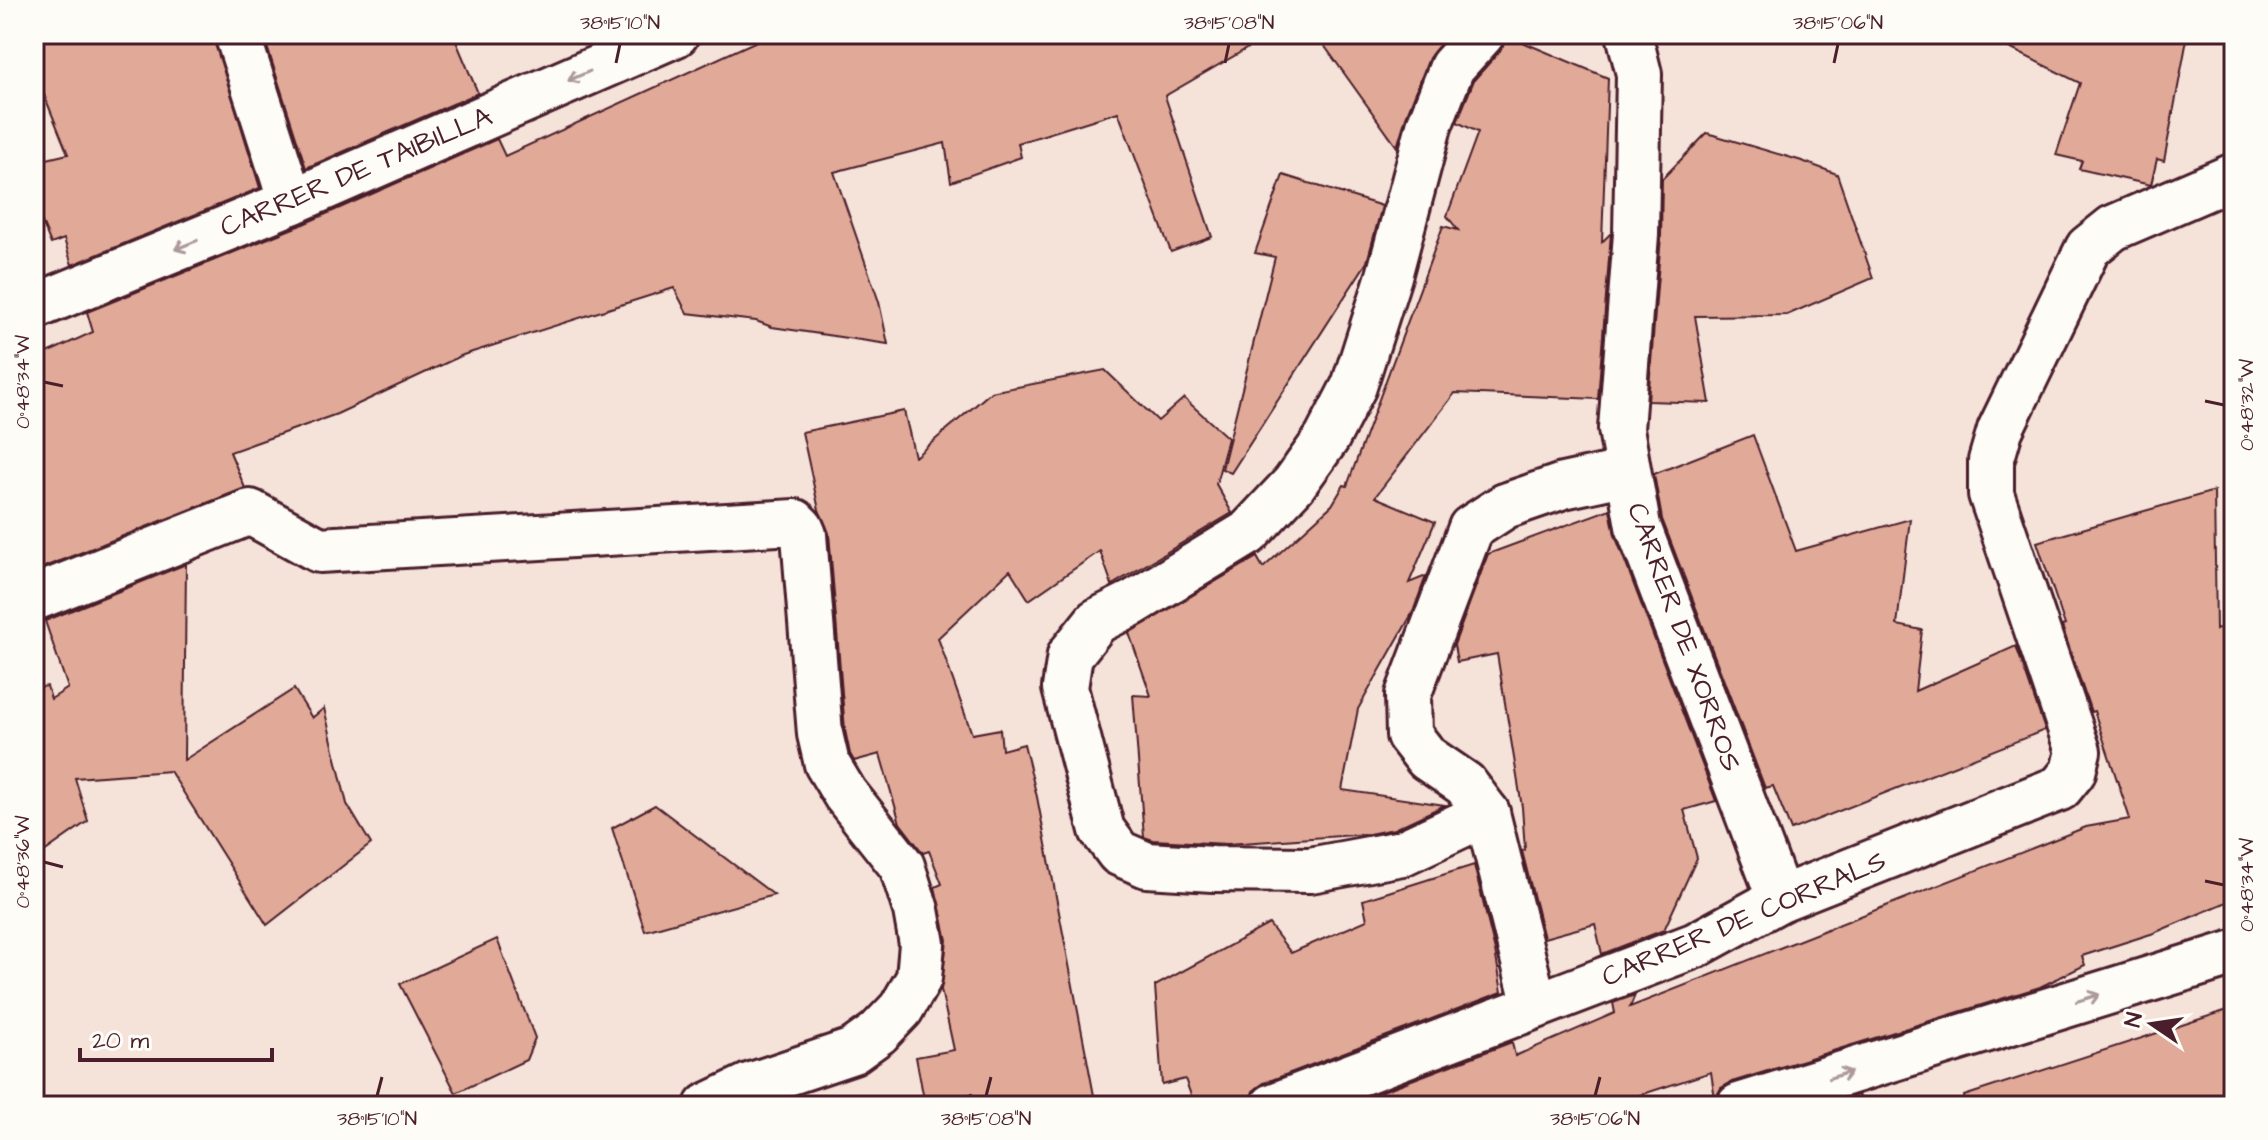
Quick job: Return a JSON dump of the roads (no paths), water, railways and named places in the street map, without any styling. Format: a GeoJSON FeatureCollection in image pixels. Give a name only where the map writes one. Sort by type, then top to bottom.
{"type":"FeatureCollection","features":[{"type":"Feature","properties":{"kind":"street"},"geometry":{"type":"LineString","coordinates":[[237,34],[291,202]]}},
{"type":"Feature","properties":{"kind":"street","name":"CARRER DE TAIBILLA"},"geometry":{"type":"LineString","coordinates":[[34,307],[291,202],[676,34]]}},
{"type":"Feature","properties":{"kind":"street"},"geometry":{"type":"LineString","coordinates":[[1482,34],[1452,67],[1429,126],[1389,276],[1354,386],[1327,438],[1294,484],[1248,533],[1133,603],[1097,621],[1070,655],[1065,688],[1102,830],[1119,853],[1147,865],[1310,870],[1402,853],[1487,813]]}},
{"type":"Feature","properties":{"kind":"street","name":"CARRER DE XORROS"},"geometry":{"type":"LineString","coordinates":[[1629,34],[1639,74],[1636,234],[1621,429],[1628,472],[1638,526],[1780,899]]}},
{"type":"Feature","properties":{"kind":"street","name":"CARRER DE CORRALS"},"geometry":{"type":"LineString","coordinates":[[1273,1106],[1696,945],[1780,899],[2060,788],[2073,772],[2078,751],[1991,494],[1991,461],[1997,441],[2088,248],[2113,228],[2234,176]]}},
{"type":"Feature","properties":{"kind":"street"},"geometry":{"type":"LineString","coordinates":[[1535,1006],[1487,813],[1465,784],[1427,758],[1409,735],[1408,695],[1471,528],[1505,506],[1563,486],[1628,472]]}},
{"type":"Feature","properties":{"kind":"street"},"geometry":{"type":"LineString","coordinates":[[34,598],[250,512],[319,550],[795,522],[804,535],[820,734],[827,764],[845,794],[902,866],[916,910],[922,944],[919,978],[901,1009],[878,1033],[853,1051],[749,1086],[707,1106]]}},
{"type":"Feature","properties":{"kind":"street"},"geometry":{"type":"LineString","coordinates":[[1739,1106],[2234,953]]}}]}
